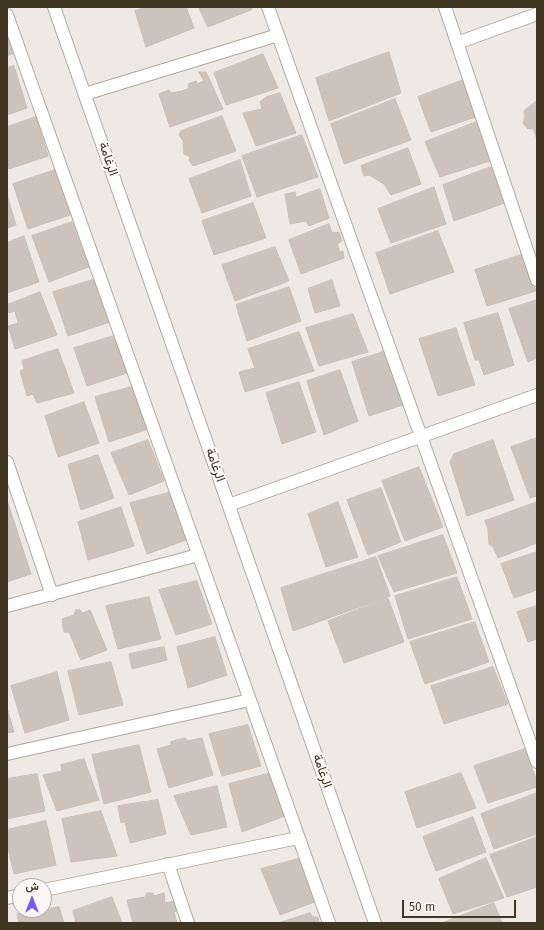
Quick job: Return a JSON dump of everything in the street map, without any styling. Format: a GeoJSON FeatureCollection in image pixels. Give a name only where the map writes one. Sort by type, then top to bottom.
{"type":"FeatureCollection","features":[{"type":"Feature","properties":{"kind":"street","name":"الرغامة"},"geometry":{"type":"LineString","coordinates":[[54,7],[375,923]]}},
{"type":"Feature","properties":{"kind":"street"},"geometry":{"type":"LineString","coordinates":[[268,7],[537,762]]}},
{"type":"Feature","properties":{"kind":"street"},"geometry":{"type":"LineString","coordinates":[[445,7],[537,280]]}},
{"type":"Feature","properties":{"kind":"street"},"geometry":{"type":"LineString","coordinates":[[457,43],[537,14]]}},
{"type":"Feature","properties":{"kind":"street"},"geometry":{"type":"LineString","coordinates":[[7,16],[329,923]]}},
{"type":"Feature","properties":{"kind":"street"},"geometry":{"type":"LineString","coordinates":[[85,94],[278,36]]}},
{"type":"Feature","properties":{"kind":"street"},"geometry":{"type":"LineString","coordinates":[[229,506],[537,396]]}},
{"type":"Feature","properties":{"kind":"street"},"geometry":{"type":"LineString","coordinates":[[7,462],[52,595]]}},
{"type":"Feature","properties":{"kind":"street"},"geometry":{"type":"LineString","coordinates":[[7,606],[198,555]]}},
{"type":"Feature","properties":{"kind":"street"},"geometry":{"type":"LineString","coordinates":[[7,754],[250,700]]}},
{"type":"Feature","properties":{"kind":"street"},"geometry":{"type":"LineString","coordinates":[[52,888],[298,838]]}},
{"type":"Feature","properties":{"kind":"street"},"geometry":{"type":"LineString","coordinates":[[168,864],[188,923]]}},
{"type":"Feature","properties":{"kind":"building"},"geometry":{"type":"Polygon","coordinates":[[[148,7],[186,7],[194,28],[146,47],[135,11],[148,7]]]}},
{"type":"Feature","properties":{"kind":"building"},"geometry":{"type":"Polygon","coordinates":[[[199,7],[253,7],[251,10],[208,27],[199,7]]]}},
{"type":"Feature","properties":{"kind":"building"},"geometry":{"type":"Polygon","coordinates":[[[7,31],[14,53],[7,56],[7,31]]]}},
{"type":"Feature","properties":{"kind":"building"},"geometry":{"type":"Polygon","coordinates":[[[389,52],[401,93],[329,121],[316,78],[389,52]]]}},
{"type":"Feature","properties":{"kind":"building"},"geometry":{"type":"Polygon","coordinates":[[[263,54],[278,88],[226,105],[214,73],[263,54]]]}},
{"type":"Feature","properties":{"kind":"building"},"geometry":{"type":"Polygon","coordinates":[[[14,66],[27,108],[7,115],[7,68],[14,66]]]}},
{"type":"Feature","properties":{"kind":"building"},"geometry":{"type":"Polygon","coordinates":[[[199,72],[206,72],[223,109],[170,127],[159,94],[169,90],[171,93],[182,91],[189,88],[188,84],[196,81],[197,84],[204,81],[199,72]]]}},
{"type":"Feature","properties":{"kind":"building"},"geometry":{"type":"Polygon","coordinates":[[[463,80],[476,117],[431,132],[418,97],[463,80]]]}},
{"type":"Feature","properties":{"kind":"building"},"geometry":{"type":"Polygon","coordinates":[[[280,93],[296,133],[256,146],[243,113],[262,109],[260,102],[266,97],[280,93]]]}},
{"type":"Feature","properties":{"kind":"building"},"geometry":{"type":"Polygon","coordinates":[[[395,99],[411,140],[344,164],[331,124],[395,99]]]}},
{"type":"Feature","properties":{"kind":"building"},"geometry":{"type":"Polygon","coordinates":[[[537,101],[537,139],[533,128],[528,129],[523,123],[525,117],[524,111],[537,101]]]}},
{"type":"Feature","properties":{"kind":"building"},"geometry":{"type":"Polygon","coordinates":[[[222,116],[236,151],[193,166],[189,160],[190,157],[184,154],[183,141],[179,135],[181,131],[222,116]]]}},
{"type":"Feature","properties":{"kind":"building"},"geometry":{"type":"Polygon","coordinates":[[[36,117],[48,156],[9,169],[7,162],[7,127],[36,117]]]}},
{"type":"Feature","properties":{"kind":"building"},"geometry":{"type":"Polygon","coordinates":[[[479,121],[493,160],[440,177],[425,142],[479,121]]]}},
{"type":"Feature","properties":{"kind":"building"},"geometry":{"type":"Polygon","coordinates":[[[302,135],[318,177],[257,197],[242,156],[302,135]]]}},
{"type":"Feature","properties":{"kind":"building"},"geometry":{"type":"Polygon","coordinates":[[[408,148],[421,184],[391,195],[384,184],[369,175],[364,176],[361,166],[408,148]]]}},
{"type":"Feature","properties":{"kind":"building"},"geometry":{"type":"Polygon","coordinates":[[[240,160],[251,196],[202,213],[189,179],[240,160]]]}},
{"type":"Feature","properties":{"kind":"building"},"geometry":{"type":"Polygon","coordinates":[[[491,167],[505,203],[454,221],[443,185],[491,167]]]}},
{"type":"Feature","properties":{"kind":"building"},"geometry":{"type":"Polygon","coordinates":[[[58,169],[73,214],[28,229],[13,184],[58,169]]]}},
{"type":"Feature","properties":{"kind":"building"},"geometry":{"type":"Polygon","coordinates":[[[434,187],[446,224],[391,243],[378,209],[434,187]]]}},
{"type":"Feature","properties":{"kind":"building"},"geometry":{"type":"Polygon","coordinates":[[[320,189],[329,218],[309,226],[306,221],[290,224],[285,194],[295,192],[296,197],[320,189]]]}},
{"type":"Feature","properties":{"kind":"building"},"geometry":{"type":"Polygon","coordinates":[[[7,195],[16,225],[7,228],[7,195]]]}},
{"type":"Feature","properties":{"kind":"building"},"geometry":{"type":"Polygon","coordinates":[[[253,203],[266,238],[214,255],[202,221],[253,203]]]}},
{"type":"Feature","properties":{"kind":"building"},"geometry":{"type":"Polygon","coordinates":[[[72,222],[85,257],[89,257],[91,266],[49,282],[32,236],[72,222]]]}},
{"type":"Feature","properties":{"kind":"building"},"geometry":{"type":"Polygon","coordinates":[[[329,224],[332,233],[339,232],[342,241],[337,244],[340,252],[343,251],[344,258],[301,274],[289,240],[329,224]]]}},
{"type":"Feature","properties":{"kind":"building"},"geometry":{"type":"Polygon","coordinates":[[[438,231],[454,272],[390,294],[376,253],[438,231]]]}},
{"type":"Feature","properties":{"kind":"building"},"geometry":{"type":"Polygon","coordinates":[[[24,236],[39,282],[7,293],[7,243],[24,236]]]}},
{"type":"Feature","properties":{"kind":"building"},"geometry":{"type":"Polygon","coordinates":[[[275,247],[289,281],[235,301],[222,265],[275,247]]]}},
{"type":"Feature","properties":{"kind":"building"},"geometry":{"type":"Polygon","coordinates":[[[524,254],[536,291],[487,306],[475,270],[524,254]]]}},
{"type":"Feature","properties":{"kind":"building"},"geometry":{"type":"Polygon","coordinates":[[[96,279],[110,322],[68,336],[53,292],[96,279]]]}},
{"type":"Feature","properties":{"kind":"building"},"geometry":{"type":"Polygon","coordinates":[[[332,280],[340,306],[315,313],[308,289],[332,280]]]}},
{"type":"Feature","properties":{"kind":"building"},"geometry":{"type":"Polygon","coordinates":[[[289,287],[301,321],[247,341],[236,305],[289,287]]]}},
{"type":"Feature","properties":{"kind":"building"},"geometry":{"type":"Polygon","coordinates":[[[40,292],[57,335],[15,349],[8,326],[18,323],[15,311],[9,313],[7,305],[40,292]]]}},
{"type":"Feature","properties":{"kind":"building"},"geometry":{"type":"Polygon","coordinates":[[[537,300],[537,358],[528,362],[509,309],[537,300]]]}},
{"type":"Feature","properties":{"kind":"building"},"geometry":{"type":"Polygon","coordinates":[[[498,313],[514,365],[484,375],[479,360],[475,360],[464,323],[498,313]]]}},
{"type":"Feature","properties":{"kind":"building"},"geometry":{"type":"Polygon","coordinates":[[[353,314],[368,352],[319,366],[306,328],[353,314]]]}},
{"type":"Feature","properties":{"kind":"building"},"geometry":{"type":"Polygon","coordinates":[[[456,328],[475,385],[438,396],[419,339],[456,328]]]}},
{"type":"Feature","properties":{"kind":"building"},"geometry":{"type":"Polygon","coordinates":[[[299,332],[314,371],[245,392],[239,372],[255,368],[248,349],[299,332]]]}},
{"type":"Feature","properties":{"kind":"building"},"geometry":{"type":"Polygon","coordinates":[[[117,335],[130,372],[87,386],[74,348],[117,335]]]}},
{"type":"Feature","properties":{"kind":"building"},"geometry":{"type":"Polygon","coordinates":[[[58,349],[74,393],[37,403],[33,394],[27,396],[20,371],[24,369],[22,361],[58,349]]]}},
{"type":"Feature","properties":{"kind":"building"},"geometry":{"type":"Polygon","coordinates":[[[386,351],[406,404],[369,416],[352,362],[386,351]]]}},
{"type":"Feature","properties":{"kind":"building"},"geometry":{"type":"Polygon","coordinates":[[[340,370],[358,421],[324,435],[307,381],[340,370]]]}},
{"type":"Feature","properties":{"kind":"building"},"geometry":{"type":"Polygon","coordinates":[[[299,382],[316,432],[282,444],[266,393],[299,382]]]}},
{"type":"Feature","properties":{"kind":"building"},"geometry":{"type":"Polygon","coordinates":[[[135,386],[149,429],[109,442],[95,397],[135,386]]]}},
{"type":"Feature","properties":{"kind":"building"},"geometry":{"type":"Polygon","coordinates":[[[84,402],[99,443],[58,457],[45,416],[84,402]]]}},
{"type":"Feature","properties":{"kind":"building"},"geometry":{"type":"Polygon","coordinates":[[[537,438],[537,496],[530,498],[511,447],[537,438]]]}},
{"type":"Feature","properties":{"kind":"building"},"geometry":{"type":"Polygon","coordinates":[[[148,440],[164,481],[129,495],[111,453],[148,440]]]}},
{"type":"Feature","properties":{"kind":"building"},"geometry":{"type":"Polygon","coordinates":[[[493,440],[514,500],[467,516],[450,462],[454,454],[493,440]]]}},
{"type":"Feature","properties":{"kind":"building"},"geometry":{"type":"Polygon","coordinates":[[[98,455],[114,498],[81,510],[68,465],[98,455]]]}},
{"type":"Feature","properties":{"kind":"building"},"geometry":{"type":"Polygon","coordinates":[[[419,467],[443,527],[405,541],[382,481],[419,467]]]}},
{"type":"Feature","properties":{"kind":"building"},"geometry":{"type":"Polygon","coordinates":[[[381,488],[401,542],[368,555],[347,500],[381,488]]]}},
{"type":"Feature","properties":{"kind":"building"},"geometry":{"type":"Polygon","coordinates":[[[172,492],[189,539],[147,554],[130,503],[172,492]]]}},
{"type":"Feature","properties":{"kind":"building"},"geometry":{"type":"Polygon","coordinates":[[[7,500],[31,574],[7,582],[7,500]]]}},
{"type":"Feature","properties":{"kind":"building"},"geometry":{"type":"Polygon","coordinates":[[[338,502],[358,557],[326,567],[308,514],[338,502]]]}},
{"type":"Feature","properties":{"kind":"building"},"geometry":{"type":"Polygon","coordinates":[[[537,502],[537,543],[498,558],[493,547],[489,544],[488,529],[485,521],[537,502]]]}},
{"type":"Feature","properties":{"kind":"building"},"geometry":{"type":"Polygon","coordinates":[[[121,507],[134,546],[88,560],[78,522],[121,507]]]}},
{"type":"Feature","properties":{"kind":"building"},"geometry":{"type":"Polygon","coordinates":[[[443,535],[457,573],[394,592],[378,556],[443,535]]]}},
{"type":"Feature","properties":{"kind":"building"},"geometry":{"type":"Polygon","coordinates":[[[537,552],[537,590],[514,598],[501,564],[537,552]]]}},
{"type":"Feature","properties":{"kind":"building"},"geometry":{"type":"Polygon","coordinates":[[[376,557],[390,596],[293,631],[281,588],[376,557]]]}},
{"type":"Feature","properties":{"kind":"building"},"geometry":{"type":"Polygon","coordinates":[[[457,577],[472,619],[408,639],[395,596],[457,577]]]}},
{"type":"Feature","properties":{"kind":"building"},"geometry":{"type":"Polygon","coordinates":[[[197,581],[212,624],[176,635],[159,590],[197,581]]]}},
{"type":"Feature","properties":{"kind":"building"},"geometry":{"type":"Polygon","coordinates":[[[149,597],[161,639],[118,649],[106,606],[149,597]]]}},
{"type":"Feature","properties":{"kind":"building"},"geometry":{"type":"Polygon","coordinates":[[[388,598],[404,642],[344,663],[328,621],[388,598]]]}},
{"type":"Feature","properties":{"kind":"building"},"geometry":{"type":"Polygon","coordinates":[[[537,606],[537,639],[528,642],[517,612],[537,606]]]}},
{"type":"Feature","properties":{"kind":"building"},"geometry":{"type":"Polygon","coordinates":[[[76,610],[80,610],[83,613],[90,610],[107,650],[81,660],[69,632],[64,632],[62,619],[74,615],[76,610]]]}},
{"type":"Feature","properties":{"kind":"building"},"geometry":{"type":"Polygon","coordinates":[[[475,622],[489,662],[425,684],[410,642],[475,622]]]}},
{"type":"Feature","properties":{"kind":"building"},"geometry":{"type":"Polygon","coordinates":[[[215,637],[227,675],[188,688],[177,647],[215,637]]]}},
{"type":"Feature","properties":{"kind":"building"},"geometry":{"type":"Polygon","coordinates":[[[164,647],[167,660],[132,669],[129,654],[164,647]]]}},
{"type":"Feature","properties":{"kind":"building"},"geometry":{"type":"Polygon","coordinates":[[[111,662],[123,705],[79,715],[68,671],[111,662]]]}},
{"type":"Feature","properties":{"kind":"building"},"geometry":{"type":"Polygon","coordinates":[[[493,667],[508,704],[444,724],[431,686],[493,667]]]}},
{"type":"Feature","properties":{"kind":"building"},"geometry":{"type":"Polygon","coordinates":[[[57,672],[69,720],[25,733],[11,686],[57,672]]]}},
{"type":"Feature","properties":{"kind":"building"},"geometry":{"type":"Polygon","coordinates":[[[7,708],[14,732],[7,733],[7,708]]]}},
{"type":"Feature","properties":{"kind":"building"},"geometry":{"type":"Polygon","coordinates":[[[248,725],[261,766],[222,776],[209,734],[248,725]]]}},
{"type":"Feature","properties":{"kind":"building"},"geometry":{"type":"Polygon","coordinates":[[[185,738],[187,741],[202,738],[213,775],[169,788],[157,749],[171,745],[171,742],[185,738]]]}},
{"type":"Feature","properties":{"kind":"building"},"geometry":{"type":"Polygon","coordinates":[[[139,745],[151,792],[104,804],[92,755],[139,745]]]}},
{"type":"Feature","properties":{"kind":"building"},"geometry":{"type":"Polygon","coordinates":[[[525,749],[537,781],[537,787],[488,803],[474,766],[525,749]]]}},
{"type":"Feature","properties":{"kind":"building"},"geometry":{"type":"Polygon","coordinates":[[[84,759],[99,800],[57,811],[43,775],[62,771],[61,765],[84,759]]]}},
{"type":"Feature","properties":{"kind":"building"},"geometry":{"type":"Polygon","coordinates":[[[271,773],[285,816],[242,832],[229,784],[271,773]]]}},
{"type":"Feature","properties":{"kind":"building"},"geometry":{"type":"Polygon","coordinates":[[[461,773],[476,808],[417,828],[405,792],[461,773]]]}},
{"type":"Feature","properties":{"kind":"building"},"geometry":{"type":"Polygon","coordinates":[[[37,774],[45,811],[7,819],[7,779],[37,774]]]}},
{"type":"Feature","properties":{"kind":"building"},"geometry":{"type":"Polygon","coordinates":[[[217,786],[227,827],[191,835],[174,796],[217,786]]]}},
{"type":"Feature","properties":{"kind":"building"},"geometry":{"type":"Polygon","coordinates":[[[537,793],[537,834],[494,849],[481,814],[537,793]]]}},
{"type":"Feature","properties":{"kind":"building"},"geometry":{"type":"Polygon","coordinates":[[[158,800],[166,834],[130,843],[125,822],[121,823],[118,806],[158,800]]]}},
{"type":"Feature","properties":{"kind":"building"},"geometry":{"type":"Polygon","coordinates":[[[101,811],[117,856],[71,862],[62,819],[101,811]]]}},
{"type":"Feature","properties":{"kind":"building"},"geometry":{"type":"Polygon","coordinates":[[[473,817],[486,852],[436,871],[423,837],[473,817]]]}},
{"type":"Feature","properties":{"kind":"building"},"geometry":{"type":"Polygon","coordinates":[[[46,821],[56,865],[14,874],[7,844],[7,830],[46,821]]]}},
{"type":"Feature","properties":{"kind":"building"},"geometry":{"type":"Polygon","coordinates":[[[537,837],[537,887],[507,897],[490,855],[537,837]]]}},
{"type":"Feature","properties":{"kind":"building"},"geometry":{"type":"Polygon","coordinates":[[[302,858],[317,901],[280,915],[261,869],[302,858]]]}},
{"type":"Feature","properties":{"kind":"building"},"geometry":{"type":"Polygon","coordinates":[[[486,858],[504,898],[453,914],[439,879],[486,858]]]}},
{"type":"Feature","properties":{"kind":"building"},"geometry":{"type":"Polygon","coordinates":[[[147,893],[153,893],[154,896],[164,893],[165,903],[176,901],[180,910],[174,912],[177,923],[133,923],[127,900],[145,897],[147,893]]]}},
{"type":"Feature","properties":{"kind":"building"},"geometry":{"type":"Polygon","coordinates":[[[112,897],[122,923],[76,923],[73,911],[112,897]]]}},
{"type":"Feature","properties":{"kind":"building"},"geometry":{"type":"Polygon","coordinates":[[[494,903],[502,923],[442,923],[494,903]]]}},
{"type":"Feature","properties":{"kind":"building"},"geometry":{"type":"Polygon","coordinates":[[[59,907],[64,923],[19,923],[18,918],[52,918],[52,908],[59,907]]]}},
{"type":"Feature","properties":{"kind":"building"},"geometry":{"type":"Polygon","coordinates":[[[310,913],[313,917],[318,917],[319,923],[279,923],[310,913]]]}}]}
